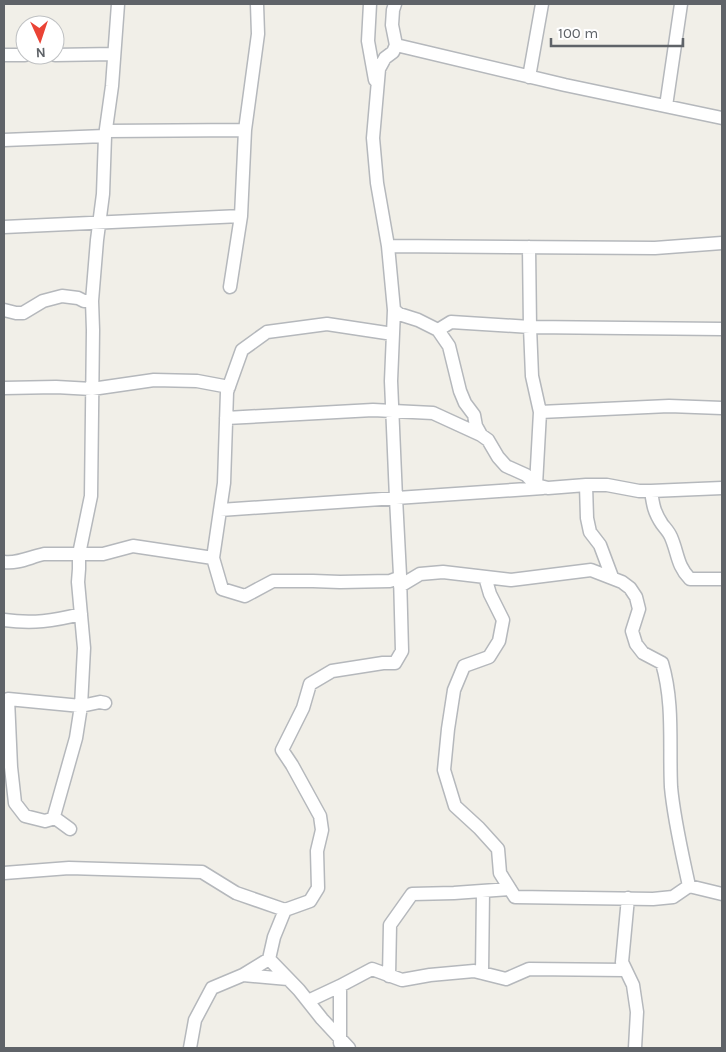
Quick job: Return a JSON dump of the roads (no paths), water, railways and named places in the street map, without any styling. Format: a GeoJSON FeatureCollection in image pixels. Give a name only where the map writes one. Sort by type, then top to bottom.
{"type":"FeatureCollection","features":[{"type":"Feature","properties":{"kind":"street"},"geometry":{"type":"LineString","coordinates":[[70,829],[55,818],[54,813],[80,720],[84,648],[78,582],[80,554],[91,496],[92,301],[103,194],[105,133],[112,86],[118,4]]}},
{"type":"Feature","properties":{"kind":"street"},"geometry":{"type":"LineString","coordinates":[[230,287],[241,216],[245,130],[258,34],[257,4]]}},
{"type":"Feature","properties":{"kind":"street"},"geometry":{"type":"LineString","coordinates":[[370,4],[368,41],[378,95]]}},
{"type":"Feature","properties":{"kind":"street"},"geometry":{"type":"LineString","coordinates":[[4,873],[69,868],[202,872],[236,893],[285,910],[310,901],[318,888],[317,851],[322,830],[320,816],[282,750],[303,708],[310,684],[332,671],[383,663],[395,663],[402,651],[391,381],[394,310],[388,246],[377,183],[373,138],[379,69],[386,58],[393,52],[396,45],[392,25],[395,4]]}},
{"type":"Feature","properties":{"kind":"street"},"geometry":{"type":"LineString","coordinates":[[529,76],[542,4]]}},
{"type":"Feature","properties":{"kind":"street"},"geometry":{"type":"LineString","coordinates":[[666,106],[681,4]]}},
{"type":"Feature","properties":{"kind":"street"},"geometry":{"type":"LineString","coordinates":[[396,45],[722,118]]}},
{"type":"Feature","properties":{"kind":"street"},"geometry":{"type":"LineString","coordinates":[[65,54],[114,54]]}},
{"type":"Feature","properties":{"kind":"street"},"geometry":{"type":"LineString","coordinates":[[4,140],[105,133],[245,130]]}},
{"type":"Feature","properties":{"kind":"street"},"geometry":{"type":"LineString","coordinates":[[4,227],[241,216]]}},
{"type":"Feature","properties":{"kind":"street"},"geometry":{"type":"LineString","coordinates":[[388,246],[655,248],[722,243]]}},
{"type":"Feature","properties":{"kind":"street"},"geometry":{"type":"LineString","coordinates":[[529,247],[532,376],[540,412],[542,486]]}},
{"type":"Feature","properties":{"kind":"street"},"geometry":{"type":"LineString","coordinates":[[4,310],[23,313],[43,301],[62,296],[92,301]]}},
{"type":"Feature","properties":{"kind":"street"},"geometry":{"type":"LineString","coordinates":[[394,310],[399,314],[418,320],[438,330],[449,346],[460,391],[465,403],[474,415],[476,426],[481,435]]}},
{"type":"Feature","properties":{"kind":"street"},"geometry":{"type":"LineString","coordinates":[[438,330],[451,322],[530,327],[722,328]]}},
{"type":"Feature","properties":{"kind":"street"},"geometry":{"type":"LineString","coordinates":[[394,334],[327,324],[267,332],[242,350],[227,392],[224,483],[213,558],[222,589],[245,596],[273,581],[390,581],[420,574],[443,572],[511,580],[591,570],[622,582],[630,588],[636,598],[639,609],[632,631],[636,644],[643,653],[662,664],[666,677],[671,788],[689,886]]}},
{"type":"Feature","properties":{"kind":"street"},"geometry":{"type":"LineString","coordinates":[[4,388],[56,387],[92,389],[154,380],[197,381],[229,387]]}},
{"type":"Feature","properties":{"kind":"street"},"geometry":{"type":"LineString","coordinates":[[540,412],[669,406],[722,408]]}},
{"type":"Feature","properties":{"kind":"street"},"geometry":{"type":"LineString","coordinates":[[226,418],[373,410],[433,413],[481,435],[488,440],[506,466],[526,475],[542,486]]}},
{"type":"Feature","properties":{"kind":"street"},"geometry":{"type":"LineString","coordinates":[[586,485],[586,518],[590,532],[600,545],[612,578]]}},
{"type":"Feature","properties":{"kind":"street"},"geometry":{"type":"LineString","coordinates":[[220,510],[542,486],[607,485],[651,491],[722,488]]}},
{"type":"Feature","properties":{"kind":"street"},"geometry":{"type":"LineString","coordinates":[[651,491],[654,510],[671,534],[683,572],[690,579],[722,580]]}},
{"type":"Feature","properties":{"kind":"street"},"geometry":{"type":"LineString","coordinates":[[4,562],[17,562],[44,554],[103,554],[133,546],[213,558]]}},
{"type":"Feature","properties":{"kind":"street"},"geometry":{"type":"LineString","coordinates":[[485,577],[490,594],[503,620],[499,641],[489,657],[464,666],[454,690],[444,770],[455,806],[498,849],[500,873],[515,897],[652,899],[673,896],[689,886],[722,894]]}},
{"type":"Feature","properties":{"kind":"street"},"geometry":{"type":"LineString","coordinates":[[4,620],[38,622],[81,614]]}},
{"type":"Feature","properties":{"kind":"street"},"geometry":{"type":"LineString","coordinates":[[55,818],[45,821],[25,816],[10,803],[11,767],[8,699],[81,706],[100,702],[106,703]]}},
{"type":"Feature","properties":{"kind":"street"},"geometry":{"type":"LineString","coordinates":[[389,976],[390,925],[412,894],[510,889]]}},
{"type":"Feature","properties":{"kind":"street"},"geometry":{"type":"LineString","coordinates":[[482,973],[483,891]]}},
{"type":"Feature","properties":{"kind":"street"},"geometry":{"type":"LineString","coordinates":[[628,898],[622,962],[633,985],[637,1012],[635,1048]]}},
{"type":"Feature","properties":{"kind":"street"},"geometry":{"type":"LineString","coordinates":[[190,1048],[195,1020],[212,988],[243,975],[268,959],[274,937],[285,910]]}},
{"type":"Feature","properties":{"kind":"street"},"geometry":{"type":"LineString","coordinates":[[268,959],[308,1001],[340,1044],[350,1048]]}},
{"type":"Feature","properties":{"kind":"street"},"geometry":{"type":"LineString","coordinates":[[308,1001],[372,970],[402,980],[474,971],[506,979],[529,970],[626,970]]}},
{"type":"Feature","properties":{"kind":"street"},"geometry":{"type":"LineString","coordinates":[[243,975],[288,979]]}},
{"type":"Feature","properties":{"kind":"street"},"geometry":{"type":"LineString","coordinates":[[340,986],[340,1044]]}}]}
